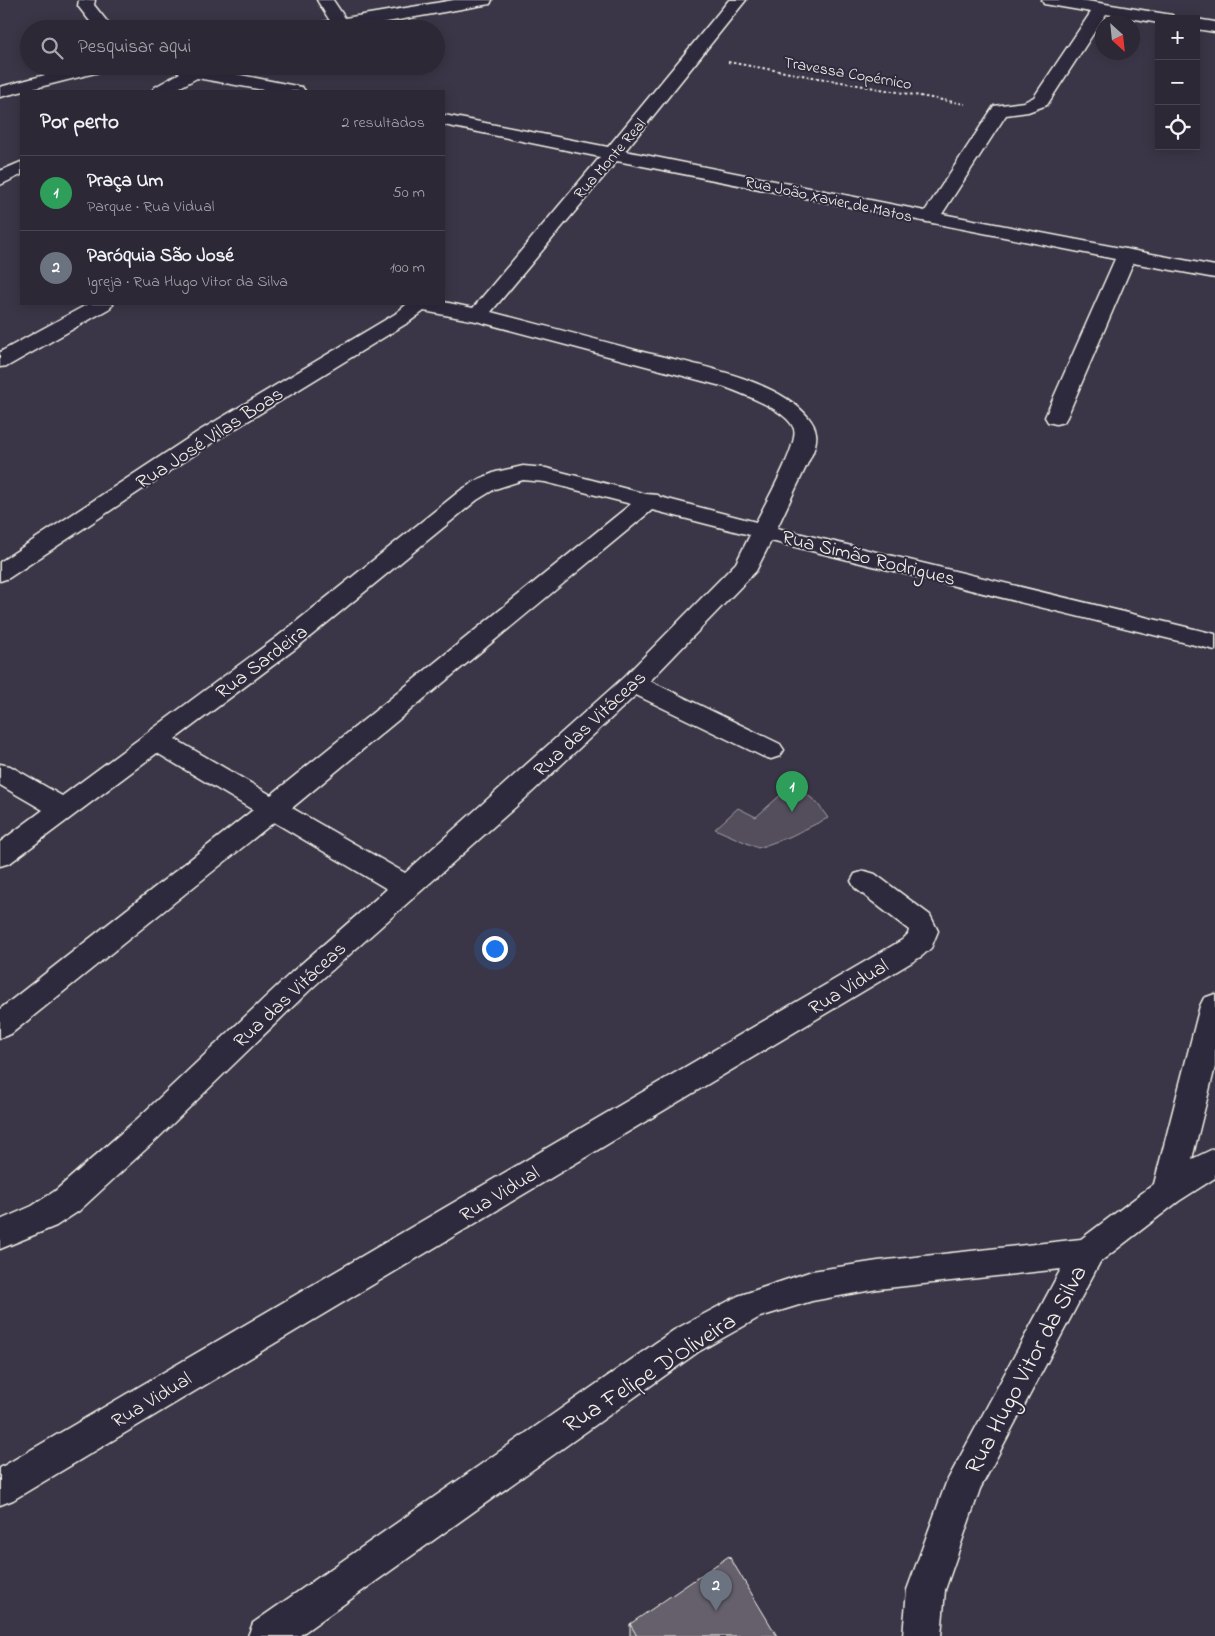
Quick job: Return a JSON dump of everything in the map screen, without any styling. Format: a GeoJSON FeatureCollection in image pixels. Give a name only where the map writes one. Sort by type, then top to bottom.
{"type":"FeatureCollection","features":[{"type":"Feature","properties":{"kind":"street"},"geometry":{"type":"LineString","coordinates":[[87,0],[86,6],[98,20]]}},
{"type":"Feature","properties":{"kind":"street"},"geometry":{"type":"LineString","coordinates":[[325,0],[338,20]]}},
{"type":"Feature","properties":{"kind":"street"},"geometry":{"type":"LineString","coordinates":[[365,20],[484,0]]}},
{"type":"Feature","properties":{"kind":"street","name":"Rua Monte Real"},"geometry":{"type":"LineString","coordinates":[[478,315],[644,117],[738,0]]}},
{"type":"Feature","properties":{"kind":"street"},"geometry":{"type":"LineString","coordinates":[[1050,0],[1155,17]]}},
{"type":"Feature","properties":{"kind":"street"},"geometry":{"type":"LineString","coordinates":[[930,218],[1000,110],[1028,107],[1041,101],[1102,8]]}},
{"type":"Feature","properties":{"kind":"street"},"geometry":{"type":"LineString","coordinates":[[1200,25],[1215,27]]}},
{"type":"Feature","properties":{"kind":"street"},"geometry":{"type":"LineString","coordinates":[[0,92],[66,75]]}},
{"type":"Feature","properties":{"kind":"street"},"geometry":{"type":"LineString","coordinates":[[162,90],[180,75]]}},
{"type":"Feature","properties":{"kind":"street"},"geometry":{"type":"LineString","coordinates":[[217,75],[291,90]]}},
{"type":"Feature","properties":{"kind":"street","name":"Rua João Xavier de Matos"},"geometry":{"type":"LineString","coordinates":[[445,120],[930,218],[1215,272]]}},
{"type":"Feature","properties":{"kind":"street"},"geometry":{"type":"LineString","coordinates":[[0,179],[20,169]]}},
{"type":"Feature","properties":{"kind":"street"},"geometry":{"type":"LineString","coordinates":[[1056,417],[1126,256]]}},
{"type":"Feature","properties":{"kind":"street"},"geometry":{"type":"LineString","coordinates":[[0,361],[101,305]]}},
{"type":"Feature","properties":{"kind":"street","name":"Rua José Vilas Boas"},"geometry":{"type":"LineString","coordinates":[[0,573],[207,436],[402,318],[419,305]]}},
{"type":"Feature","properties":{"kind":"street","name":"Rua das Vitáceas"},"geometry":{"type":"LineString","coordinates":[[0,1235],[44,1216],[67,1201],[147,1129],[302,980],[519,788],[633,683],[747,566],[762,531],[802,452],[806,435],[801,422],[792,413],[750,388],[478,315],[425,305]]}},
{"type":"Feature","properties":{"kind":"street","name":"Rua Simão Rodrigues"},"geometry":{"type":"LineString","coordinates":[[523,473],[546,474],[762,531],[1215,642]]}},
{"type":"Feature","properties":{"kind":"street","name":"Rua Sardeira"},"geometry":{"type":"LineString","coordinates":[[0,856],[286,643],[470,495],[487,484],[504,477],[523,473]]}},
{"type":"Feature","properties":{"kind":"street"},"geometry":{"type":"LineString","coordinates":[[0,1026],[274,808],[650,500]]}},
{"type":"Feature","properties":{"kind":"street"},"geometry":{"type":"LineString","coordinates":[[633,683],[771,750]]}},
{"type":"Feature","properties":{"kind":"street"},"geometry":{"type":"LineString","coordinates":[[156,740],[406,887]]}},
{"type":"Feature","properties":{"kind":"street"},"geometry":{"type":"LineString","coordinates":[[0,773],[64,809]]}},
{"type":"Feature","properties":{"kind":"street","name":"Rua Vidual"},"geometry":{"type":"LineString","coordinates":[[0,1488],[912,948],[921,940],[924,931],[920,923],[865,881]]}},
{"type":"Feature","properties":{"kind":"street"},"geometry":{"type":"LineString","coordinates":[[1168,1191],[1215,1006]]}},
{"type":"Feature","properties":{"kind":"street","name":"Rua Hugo Vitor da Silva"},"geometry":{"type":"LineString","coordinates":[[922,1636],[926,1590],[964,1483],[1088,1252],[1168,1191],[1215,1161]]}},
{"type":"Feature","properties":{"kind":"street","name":"Rua Felipe D'Oliveira"},"geometry":{"type":"LineString","coordinates":[[267,1636],[686,1341],[750,1306],[812,1286],[878,1275],[1088,1252]]}},
{"type":"Feature","properties":{"kind":"path","name":"Travessa Copérnico"},"geometry":{"type":"LineString","coordinates":[[692,55],[1000,110]]}},
{"type":"Feature","properties":{"kind":"shaded area"},"geometry":{"type":"Polygon","coordinates":[[[794,783],[817,803],[828,818],[789,837],[758,848],[715,829],[738,808],[756,817],[794,783]]]}},
{"type":"Feature","properties":{"kind":"building"},"geometry":{"type":"Polygon","coordinates":[[[729,1556],[777,1636],[637,1636],[630,1624],[729,1556]]]}},
{"type":"Feature","properties":{"kind":"place","name":"Praça Um"},"geometry":{"type":"Point","coordinates":[792,812]}},
{"type":"Feature","properties":{"kind":"place","name":"Paróquia São José"},"geometry":{"type":"Point","coordinates":[716,1611]}}]}
